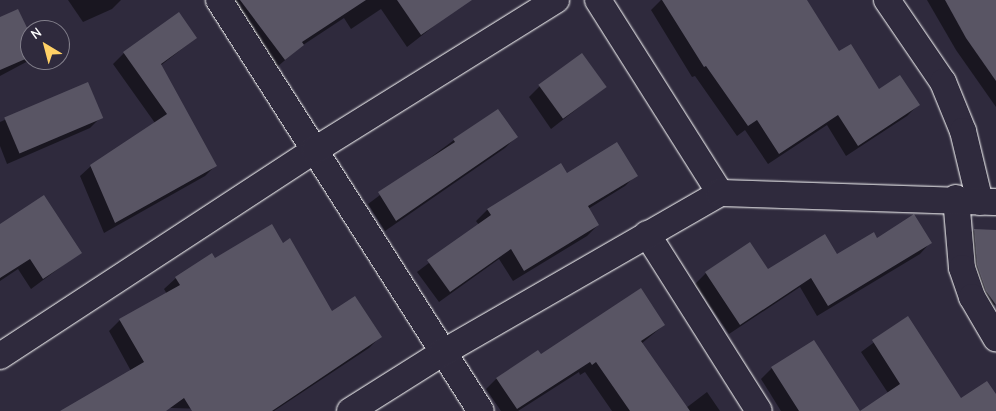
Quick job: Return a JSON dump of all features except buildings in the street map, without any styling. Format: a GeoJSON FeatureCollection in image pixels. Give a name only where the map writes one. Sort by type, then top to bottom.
{"type":"FeatureCollection","features":[{"type":"Feature","properties":{"kind":"street"},"geometry":{"type":"LineString","coordinates":[[218,0],[315,150],[442,353],[481,411]]}},
{"type":"Feature","properties":{"kind":"street"},"geometry":{"type":"LineString","coordinates":[[1,353],[315,150],[556,0]]}},
{"type":"Feature","properties":{"kind":"street"},"geometry":{"type":"LineString","coordinates":[[598,0],[720,193]]}},
{"type":"Feature","properties":{"kind":"street"},"geometry":{"type":"LineString","coordinates":[[887,0],[943,82],[963,131],[977,201],[962,268],[972,297],[996,338]]}},
{"type":"Feature","properties":{"kind":"street"},"geometry":{"type":"LineString","coordinates":[[350,411],[442,353],[720,193],[977,201]]}},
{"type":"Feature","properties":{"kind":"street"},"geometry":{"type":"LineString","coordinates":[[647,234],[759,411]]}}]}
